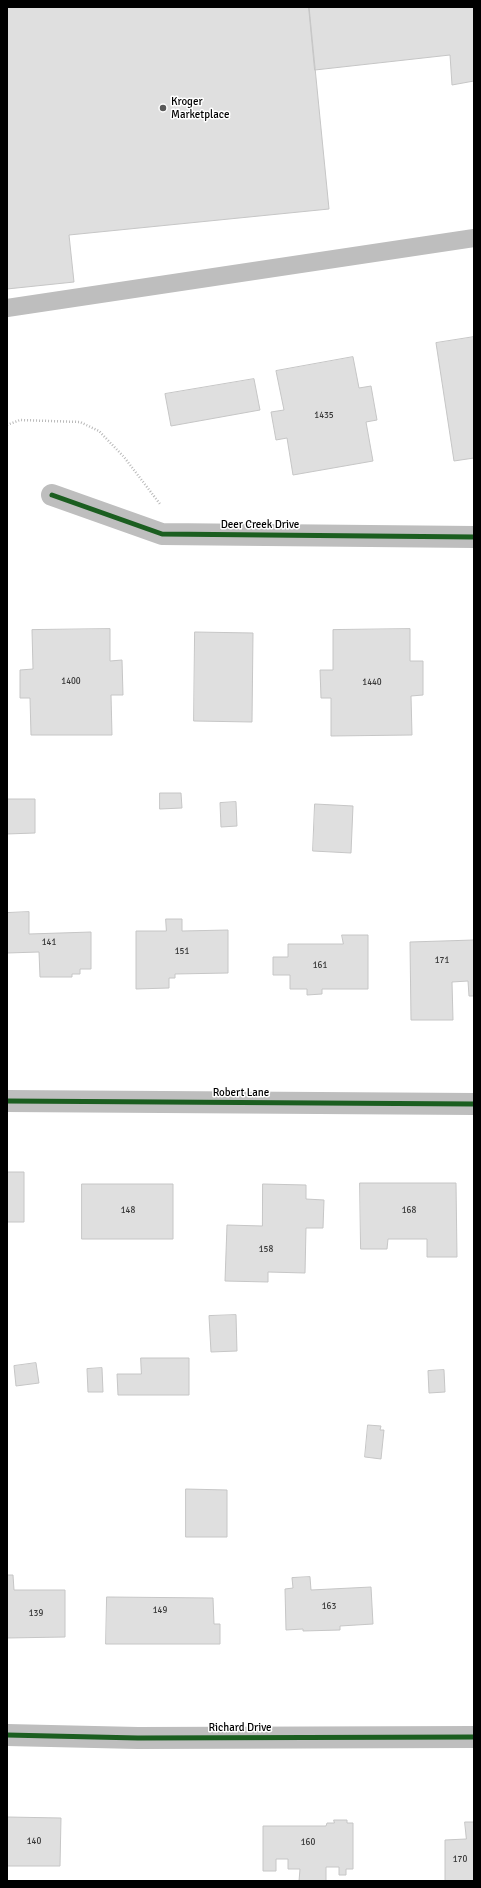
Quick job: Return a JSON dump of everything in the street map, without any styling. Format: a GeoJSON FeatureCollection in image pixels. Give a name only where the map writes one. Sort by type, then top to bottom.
{"type":"FeatureCollection","features":[{"type":"Feature","properties":{"kind":"street","name":"Deer Creek Drive"},"geometry":{"type":"LineString","coordinates":[[52,494],[162,534],[474,537]]}},
{"type":"Feature","properties":{"kind":"street","name":"Robert Lane"},"geometry":{"type":"LineString","coordinates":[[7,1101],[474,1104]]}},
{"type":"Feature","properties":{"kind":"street","name":"Richard Drive"},"geometry":{"type":"LineString","coordinates":[[7,1735],[138,1738],[474,1737]]}},
{"type":"Feature","properties":{"kind":"lane"},"geometry":{"type":"LineString","coordinates":[[7,308],[474,238]]}},
{"type":"Feature","properties":{"kind":"path"},"geometry":{"type":"LineString","coordinates":[[7,425],[20,420],[80,422],[100,431],[124,457],[165,510]]}},
{"type":"Feature","properties":{"kind":"building","name":"Kroger Marketplace"},"geometry":{"type":"Polygon","coordinates":[[[7,7],[309,7],[329,209],[69,235],[74,282],[7,289],[7,7]]]}},
{"type":"Feature","properties":{"kind":"building"},"geometry":{"type":"Polygon","coordinates":[[[309,7],[474,7],[474,81],[452,85],[450,55],[315,70],[309,7]]]}},
{"type":"Feature","properties":{"kind":"building"},"geometry":{"type":"Polygon","coordinates":[[[474,337],[474,458],[454,461],[436,343],[474,337]]]}},
{"type":"Feature","properties":{"kind":"building"},"geometry":{"type":"Polygon","coordinates":[[[353,357],[359,388],[371,386],[377,420],[366,422],[373,461],[293,475],[287,438],[276,440],[271,412],[284,410],[276,371],[353,357]]]}},
{"type":"Feature","properties":{"kind":"building"},"geometry":{"type":"Polygon","coordinates":[[[254,379],[260,410],[171,426],[165,394],[254,379]]]}},
{"type":"Feature","properties":{"kind":"building"},"geometry":{"type":"Polygon","coordinates":[[[110,629],[110,661],[122,660],[123,695],[111,695],[112,735],[31,735],[30,698],[20,698],[20,670],[33,669],[32,630],[110,629]]]}},
{"type":"Feature","properties":{"kind":"building"},"geometry":{"type":"Polygon","coordinates":[[[410,629],[410,661],[423,661],[423,695],[411,696],[412,735],[331,736],[331,698],[321,698],[320,670],[333,670],[333,630],[410,629]]]}},
{"type":"Feature","properties":{"kind":"building"},"geometry":{"type":"Polygon","coordinates":[[[195,632],[253,633],[252,722],[194,721],[195,632]]]}},
{"type":"Feature","properties":{"kind":"building"},"geometry":{"type":"Polygon","coordinates":[[[160,793],[181,793],[182,808],[160,809],[160,793]]]}},
{"type":"Feature","properties":{"kind":"building"},"geometry":{"type":"Polygon","coordinates":[[[7,799],[35,799],[35,833],[7,834],[7,799]]]}},
{"type":"Feature","properties":{"kind":"building"},"geometry":{"type":"Polygon","coordinates":[[[236,802],[237,826],[221,827],[220,803],[236,802]]]}},
{"type":"Feature","properties":{"kind":"building"},"geometry":{"type":"Polygon","coordinates":[[[315,804],[353,806],[351,853],[313,851],[315,804]]]}},
{"type":"Feature","properties":{"kind":"building"},"geometry":{"type":"Polygon","coordinates":[[[29,912],[29,934],[91,932],[91,969],[80,969],[80,974],[72,974],[72,977],[40,977],[39,952],[7,953],[7,913],[29,912]]]}},
{"type":"Feature","properties":{"kind":"building"},"geometry":{"type":"Polygon","coordinates":[[[166,919],[182,919],[182,931],[228,930],[228,973],[175,974],[175,978],[169,978],[169,988],[136,989],[136,931],[166,931],[166,919]]]}},
{"type":"Feature","properties":{"kind":"building"},"geometry":{"type":"Polygon","coordinates":[[[342,935],[368,935],[368,989],[322,989],[322,994],[307,995],[307,989],[290,989],[290,975],[273,975],[273,957],[288,957],[288,944],[343,944],[342,935]]]}},
{"type":"Feature","properties":{"kind":"building"},"geometry":{"type":"Polygon","coordinates":[[[474,940],[474,996],[469,996],[468,981],[452,982],[453,1020],[411,1020],[410,942],[474,940]]]}},
{"type":"Feature","properties":{"kind":"building"},"geometry":{"type":"Polygon","coordinates":[[[7,1172],[24,1172],[24,1222],[7,1222],[7,1172]]]}},
{"type":"Feature","properties":{"kind":"building"},"geometry":{"type":"Polygon","coordinates":[[[360,1183],[456,1183],[457,1257],[427,1257],[427,1239],[388,1239],[387,1249],[361,1249],[360,1183]]]}},
{"type":"Feature","properties":{"kind":"building"},"geometry":{"type":"Polygon","coordinates":[[[82,1184],[173,1184],[173,1239],[82,1239],[82,1184]]]}},
{"type":"Feature","properties":{"kind":"building"},"geometry":{"type":"Polygon","coordinates":[[[263,1184],[306,1185],[306,1199],[324,1200],[323,1228],[306,1228],[305,1273],[268,1272],[268,1282],[225,1281],[227,1225],[262,1226],[263,1184]]]}},
{"type":"Feature","properties":{"kind":"building"},"geometry":{"type":"Polygon","coordinates":[[[236,1315],[237,1351],[211,1352],[209,1316],[236,1315]]]}},
{"type":"Feature","properties":{"kind":"building"},"geometry":{"type":"Polygon","coordinates":[[[141,1358],[189,1358],[189,1395],[118,1395],[117,1374],[141,1374],[141,1358]]]}},
{"type":"Feature","properties":{"kind":"building"},"geometry":{"type":"Polygon","coordinates":[[[36,1363],[39,1383],[16,1386],[14,1366],[36,1363]]]}},
{"type":"Feature","properties":{"kind":"building"},"geometry":{"type":"Polygon","coordinates":[[[102,1368],[103,1392],[88,1392],[87,1369],[102,1368]]]}},
{"type":"Feature","properties":{"kind":"building"},"geometry":{"type":"Polygon","coordinates":[[[444,1370],[445,1392],[429,1393],[428,1371],[444,1370]]]}},
{"type":"Feature","properties":{"kind":"building"},"geometry":{"type":"Polygon","coordinates":[[[368,1425],[381,1426],[380,1430],[384,1430],[381,1459],[365,1457],[368,1425]]]}},
{"type":"Feature","properties":{"kind":"building"},"geometry":{"type":"Polygon","coordinates":[[[186,1489],[227,1490],[227,1537],[186,1537],[186,1489]]]}},
{"type":"Feature","properties":{"kind":"building"},"geometry":{"type":"Polygon","coordinates":[[[7,1575],[13,1575],[14,1590],[65,1590],[65,1637],[7,1638],[7,1575]]]}},
{"type":"Feature","properties":{"kind":"building"},"geometry":{"type":"Polygon","coordinates":[[[310,1577],[311,1590],[371,1587],[373,1624],[340,1626],[340,1630],[286,1630],[285,1589],[293,1588],[292,1578],[310,1577]]]}},
{"type":"Feature","properties":{"kind":"building"},"geometry":{"type":"Polygon","coordinates":[[[107,1597],[213,1598],[214,1624],[220,1624],[220,1644],[106,1644],[107,1597]]]}},
{"type":"Feature","properties":{"kind":"building"},"geometry":{"type":"Polygon","coordinates":[[[7,1817],[61,1818],[60,1866],[7,1866],[7,1817]]]}},
{"type":"Feature","properties":{"kind":"building"},"geometry":{"type":"Polygon","coordinates":[[[334,1820],[347,1820],[347,1823],[353,1823],[353,1869],[346,1869],[346,1875],[339,1875],[339,1867],[326,1867],[326,1881],[299,1881],[300,1869],[288,1869],[288,1859],[276,1859],[276,1871],[263,1871],[263,1826],[326,1826],[327,1823],[334,1823],[334,1820]]]}},
{"type":"Feature","properties":{"kind":"building"},"geometry":{"type":"Polygon","coordinates":[[[465,1822],[474,1822],[474,1881],[445,1881],[445,1840],[466,1839],[465,1822]]]}},
{"type":"Feature","properties":{"kind":"cycle path"},"geometry":{"type":"LineString","coordinates":[[52,495],[162,534],[474,537]]}},
{"type":"Feature","properties":{"kind":"cycle path"},"geometry":{"type":"LineString","coordinates":[[7,1101],[474,1104]]}},
{"type":"Feature","properties":{"kind":"cycle path"},"geometry":{"type":"LineString","coordinates":[[7,1735],[138,1738],[474,1737]]}},
{"type":"Feature","properties":{"kind":"place","name":"Kroger Marketplace"},"geometry":{"type":"Point","coordinates":[163,108]}}]}
